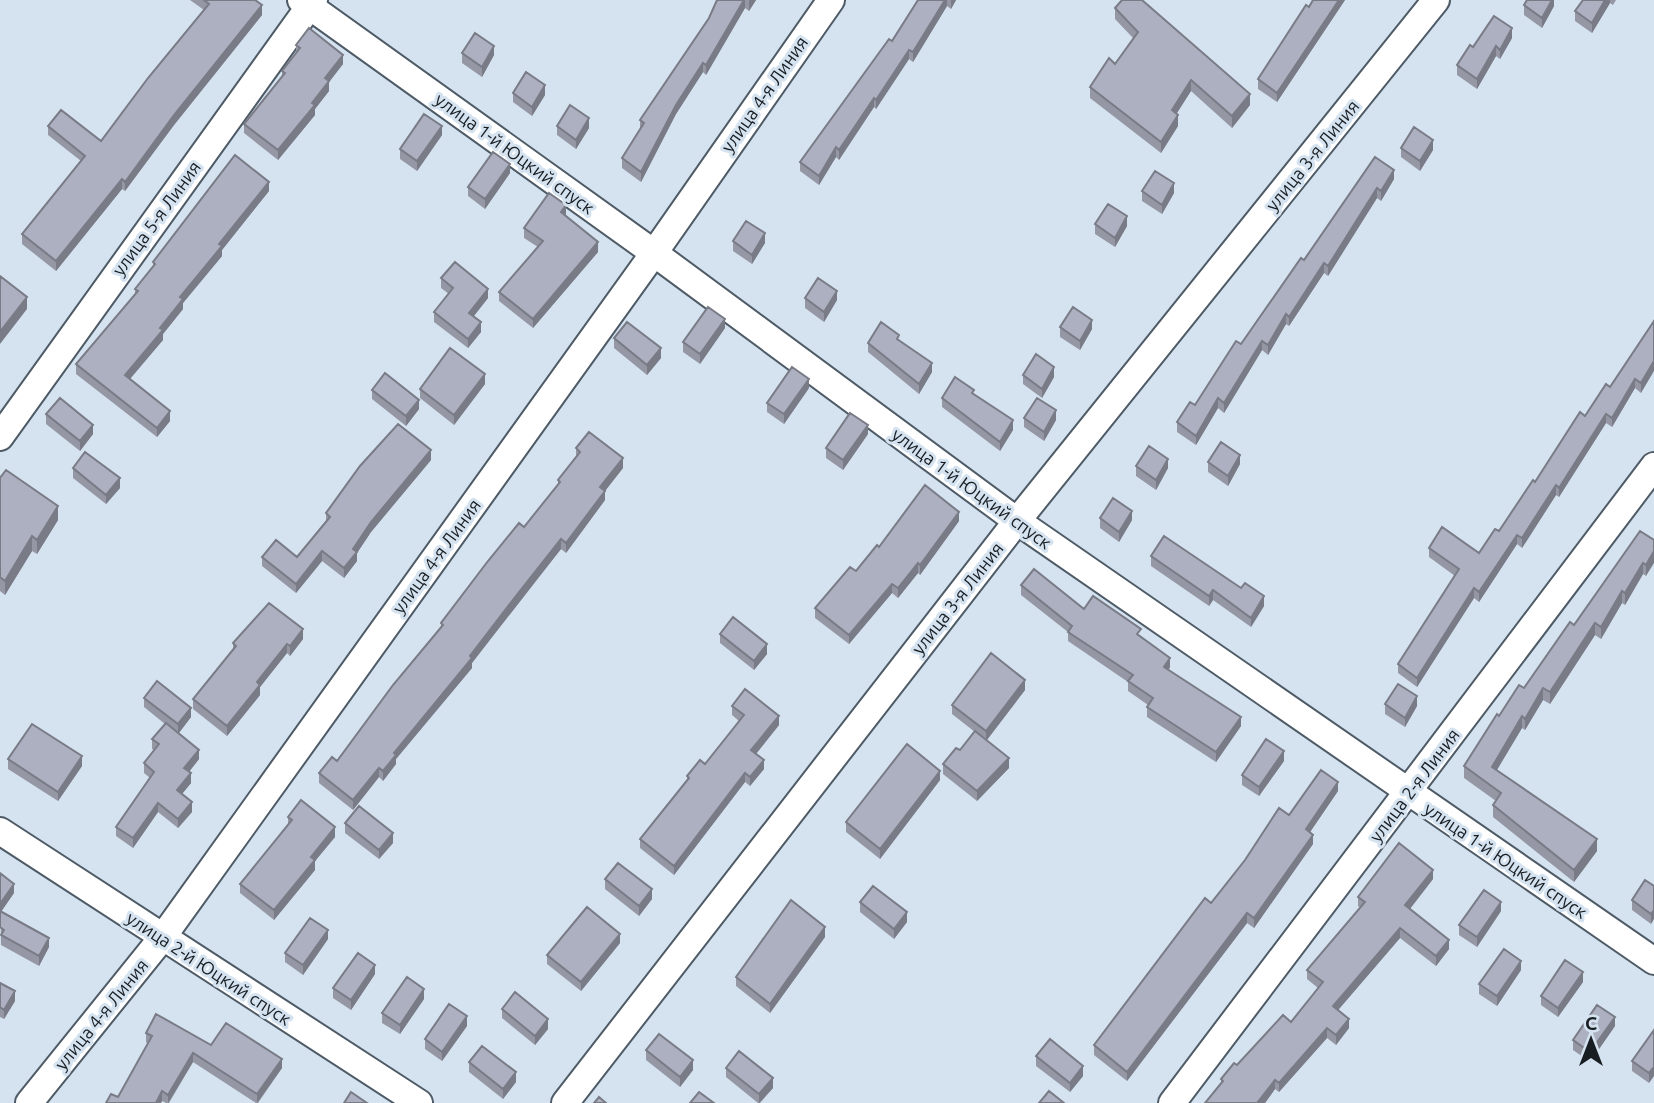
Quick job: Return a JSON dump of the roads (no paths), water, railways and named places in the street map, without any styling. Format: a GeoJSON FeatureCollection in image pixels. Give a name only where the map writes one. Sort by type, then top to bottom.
{"type":"FeatureCollection","features":[{"type":"Feature","properties":{"kind":"street","name":"улица 4-я Линия"},"geometry":{"type":"LineString","coordinates":[[29,1103],[162,938],[654,253],[831,0]]}},
{"type":"Feature","properties":{"kind":"street","name":"улица 3-я Линия"},"geometry":{"type":"LineString","coordinates":[[565,1103],[1017,522],[1436,0]]}},
{"type":"Feature","properties":{"kind":"street","name":"улица 1-й Юцкий спуск"},"geometry":{"type":"LineString","coordinates":[[308,2],[654,253],[1017,522],[1654,961]]}},
{"type":"Feature","properties":{"kind":"street","name":"улица 5-я Линия"},"geometry":{"type":"LineString","coordinates":[[0,436],[308,2]]}},
{"type":"Feature","properties":{"kind":"street","name":"улица 2-я Линия"},"geometry":{"type":"LineString","coordinates":[[1172,1103],[1654,466]]}},
{"type":"Feature","properties":{"kind":"street","name":"улица 2-й Юцкий спуск"},"geometry":{"type":"LineString","coordinates":[[0,831],[419,1103]]}}]}
